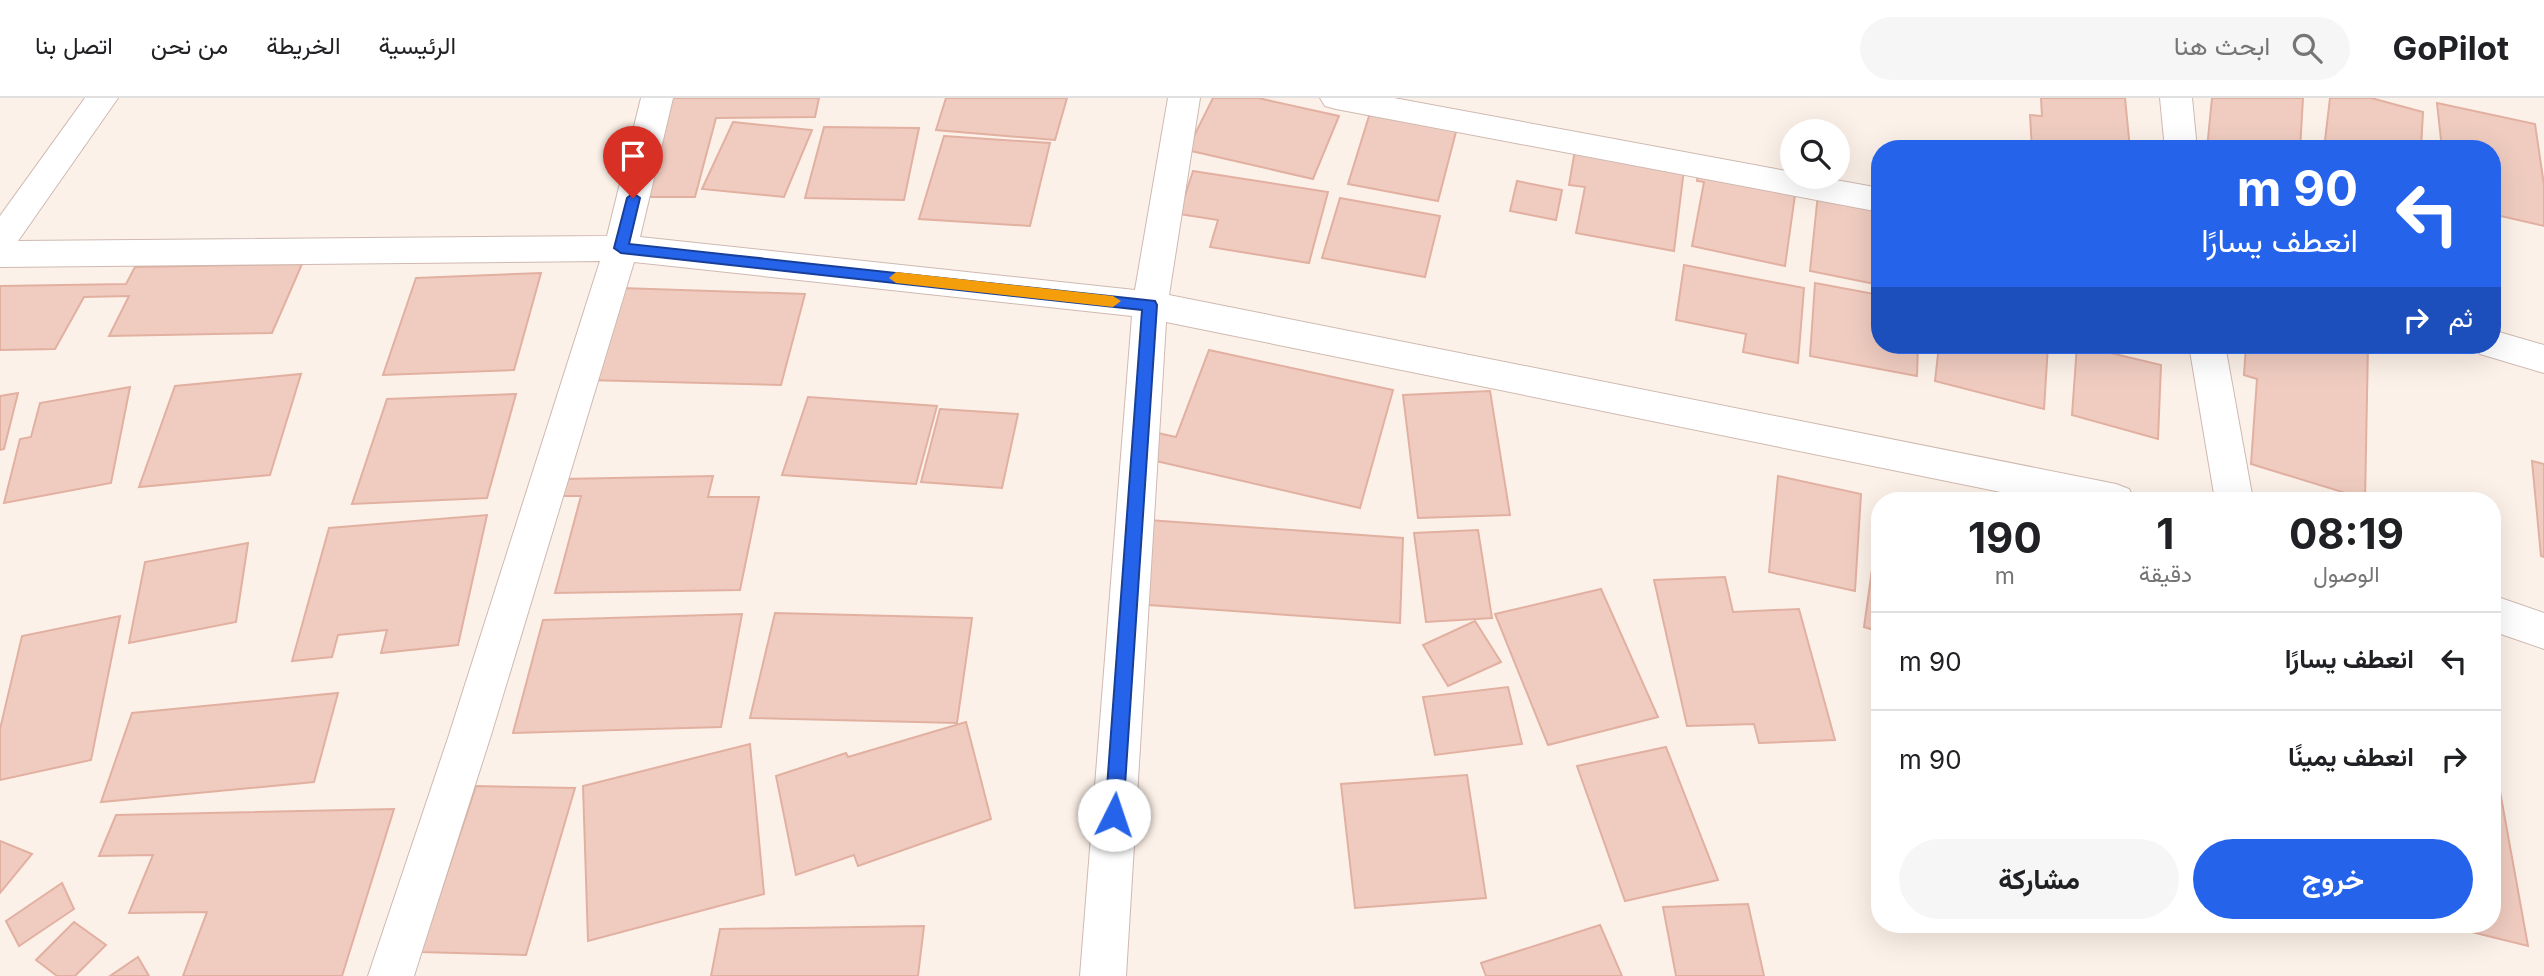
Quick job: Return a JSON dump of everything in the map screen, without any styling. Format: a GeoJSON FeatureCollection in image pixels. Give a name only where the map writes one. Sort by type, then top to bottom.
{"type":"FeatureCollection","features":[{"type":"Feature","properties":{"kind":"street"},"geometry":{"type":"LineString","coordinates":[[0,241],[102,98]]}},
{"type":"Feature","properties":{"kind":"street"},"geometry":{"type":"LineString","coordinates":[[391,976],[474,722],[621,248],[657,98]]}},
{"type":"Feature","properties":{"kind":"street"},"geometry":{"type":"LineString","coordinates":[[1103,976],[1150,305],[1184,98]]}},
{"type":"Feature","properties":{"kind":"street"},"geometry":{"type":"LineString","coordinates":[[1336,98],[1871,198]]}},
{"type":"Feature","properties":{"kind":"street"},"geometry":{"type":"LineString","coordinates":[[2176,98],[2180,140]]}},
{"type":"Feature","properties":{"kind":"street"},"geometry":{"type":"LineString","coordinates":[[0,254],[621,248],[1150,305],[2076,492]]}},
{"type":"Feature","properties":{"kind":"street"},"geometry":{"type":"LineString","coordinates":[[2501,347],[2544,359]]}},
{"type":"Feature","properties":{"kind":"street"},"geometry":{"type":"LineString","coordinates":[[2209,354],[2233,492]]}},
{"type":"Feature","properties":{"kind":"street"},"geometry":{"type":"LineString","coordinates":[[2501,616],[2544,631]]}},
{"type":"Feature","properties":{"kind":"building"},"geometry":{"type":"Polygon","coordinates":[[[667,98],[819,98],[815,117],[716,118],[695,197],[638,197],[667,98]]]}},
{"type":"Feature","properties":{"kind":"building"},"geometry":{"type":"Polygon","coordinates":[[[946,98],[1067,98],[1055,140],[936,130],[946,98]]]}},
{"type":"Feature","properties":{"kind":"building"},"geometry":{"type":"Polygon","coordinates":[[[1213,98],[1258,98],[1339,116],[1313,179],[1187,150],[1213,98]]]}},
{"type":"Feature","properties":{"kind":"building"},"geometry":{"type":"Polygon","coordinates":[[[2041,98],[2125,98],[2129,140],[2031,140],[2030,115],[2042,116],[2041,98]]]}},
{"type":"Feature","properties":{"kind":"building"},"geometry":{"type":"Polygon","coordinates":[[[2212,98],[2303,98],[2301,140],[2208,140],[2212,98]]]}},
{"type":"Feature","properties":{"kind":"building"},"geometry":{"type":"Polygon","coordinates":[[[2330,98],[2371,98],[2423,112],[2421,140],[2325,140],[2330,98]]]}},
{"type":"Feature","properties":{"kind":"building"},"geometry":{"type":"Polygon","coordinates":[[[2437,103],[2535,124],[2544,185],[2544,226],[2501,216],[2501,140],[2441,140],[2437,103]]]}},
{"type":"Feature","properties":{"kind":"building"},"geometry":{"type":"Polygon","coordinates":[[[1370,113],[1457,128],[1438,201],[1348,184],[1370,113]]]}},
{"type":"Feature","properties":{"kind":"building"},"geometry":{"type":"Polygon","coordinates":[[[733,122],[812,130],[784,197],[702,189],[733,122]]]}},
{"type":"Feature","properties":{"kind":"building"},"geometry":{"type":"Polygon","coordinates":[[[824,127],[919,128],[904,200],[805,198],[824,127]]]}},
{"type":"Feature","properties":{"kind":"building"},"geometry":{"type":"Polygon","coordinates":[[[944,136],[1050,143],[1030,226],[919,219],[944,136]]]}},
{"type":"Feature","properties":{"kind":"building"},"geometry":{"type":"Polygon","coordinates":[[[1575,150],[1684,169],[1674,251],[1576,233],[1585,187],[1569,185],[1575,150]]]}},
{"type":"Feature","properties":{"kind":"building"},"geometry":{"type":"Polygon","coordinates":[[[1699,167],[1780,185],[1780,189],[1796,189],[1785,266],[1692,246],[1704,182],[1697,181],[1699,167]]]}},
{"type":"Feature","properties":{"kind":"building"},"geometry":{"type":"Polygon","coordinates":[[[1193,171],[1328,192],[1309,263],[1210,247],[1218,220],[1179,214],[1193,171]]]}},
{"type":"Feature","properties":{"kind":"building"},"geometry":{"type":"Polygon","coordinates":[[[1517,181],[1562,190],[1556,220],[1510,211],[1517,181]]]}},
{"type":"Feature","properties":{"kind":"building"},"geometry":{"type":"Polygon","coordinates":[[[1818,194],[1871,205],[1871,283],[1810,271],[1818,194]]]}},
{"type":"Feature","properties":{"kind":"building"},"geometry":{"type":"Polygon","coordinates":[[[1340,198],[1440,216],[1425,277],[1322,258],[1340,198]]]}},
{"type":"Feature","properties":{"kind":"building"},"geometry":{"type":"Polygon","coordinates":[[[302,264],[272,333],[109,336],[129,296],[84,297],[55,349],[0,350],[0,286],[126,284],[135,267],[302,264]]]}},
{"type":"Feature","properties":{"kind":"building"},"geometry":{"type":"Polygon","coordinates":[[[1684,265],[1804,288],[1798,363],[1743,352],[1746,334],[1676,320],[1684,265]]]}},
{"type":"Feature","properties":{"kind":"building"},"geometry":{"type":"Polygon","coordinates":[[[541,273],[514,370],[383,375],[416,278],[541,273]]]}},
{"type":"Feature","properties":{"kind":"building"},"geometry":{"type":"Polygon","coordinates":[[[1815,283],[1871,293],[1871,354],[1918,354],[1917,376],[1810,356],[1815,283]]]}},
{"type":"Feature","properties":{"kind":"building"},"geometry":{"type":"Polygon","coordinates":[[[621,288],[805,294],[781,385],[587,380],[621,288]]]}},
{"type":"Feature","properties":{"kind":"building"},"geometry":{"type":"Polygon","coordinates":[[[1209,350],[1393,390],[1360,508],[1143,458],[1153,432],[1176,437],[1209,350]]]}},
{"type":"Feature","properties":{"kind":"building"},"geometry":{"type":"Polygon","coordinates":[[[1938,354],[2047,354],[2044,409],[1935,381],[1938,354]]]}},
{"type":"Feature","properties":{"kind":"building"},"geometry":{"type":"Polygon","coordinates":[[[2076,354],[2115,354],[2161,365],[2158,439],[2072,415],[2076,354]]]}},
{"type":"Feature","properties":{"kind":"building"},"geometry":{"type":"Polygon","coordinates":[[[2245,354],[2368,354],[2365,492],[2342,492],[2251,464],[2257,379],[2244,375],[2245,354]]]}},
{"type":"Feature","properties":{"kind":"building"},"geometry":{"type":"Polygon","coordinates":[[[301,374],[270,475],[139,487],[175,386],[301,374]]]}},
{"type":"Feature","properties":{"kind":"building"},"geometry":{"type":"Polygon","coordinates":[[[130,387],[111,483],[4,503],[20,439],[31,437],[40,403],[130,387]]]}},
{"type":"Feature","properties":{"kind":"building"},"geometry":{"type":"Polygon","coordinates":[[[1490,391],[1510,515],[1418,518],[1403,395],[1490,391]]]}},
{"type":"Feature","properties":{"kind":"building"},"geometry":{"type":"Polygon","coordinates":[[[18,393],[4,449],[0,450],[0,396],[18,393]]]}},
{"type":"Feature","properties":{"kind":"building"},"geometry":{"type":"Polygon","coordinates":[[[516,394],[487,498],[352,504],[387,399],[516,394]]]}},
{"type":"Feature","properties":{"kind":"building"},"geometry":{"type":"Polygon","coordinates":[[[808,397],[937,406],[916,484],[782,475],[808,397]]]}},
{"type":"Feature","properties":{"kind":"building"},"geometry":{"type":"Polygon","coordinates":[[[940,409],[1018,414],[1002,488],[921,482],[940,409]]]}},
{"type":"Feature","properties":{"kind":"building"},"geometry":{"type":"Polygon","coordinates":[[[2532,461],[2544,464],[2544,557],[2541,556],[2532,461]]]}},
{"type":"Feature","properties":{"kind":"building"},"geometry":{"type":"Polygon","coordinates":[[[713,476],[708,497],[759,497],[740,590],[555,593],[581,496],[558,496],[563,479],[713,476]]]}},
{"type":"Feature","properties":{"kind":"building"},"geometry":{"type":"Polygon","coordinates":[[[1778,476],[1861,494],[1855,591],[1769,572],[1778,476]]]}},
{"type":"Feature","properties":{"kind":"building"},"geometry":{"type":"Polygon","coordinates":[[[487,515],[458,645],[381,653],[387,630],[338,635],[332,657],[292,661],[329,528],[487,515]]]}},
{"type":"Feature","properties":{"kind":"building"},"geometry":{"type":"Polygon","coordinates":[[[1148,520],[1403,538],[1400,623],[1135,604],[1148,520]]]}},
{"type":"Feature","properties":{"kind":"building"},"geometry":{"type":"Polygon","coordinates":[[[1478,530],[1492,618],[1426,622],[1414,533],[1478,530]]]}},
{"type":"Feature","properties":{"kind":"building"},"geometry":{"type":"Polygon","coordinates":[[[248,543],[236,622],[129,643],[145,562],[248,543]]]}},
{"type":"Feature","properties":{"kind":"building"},"geometry":{"type":"Polygon","coordinates":[[[1725,577],[1733,612],[1799,609],[1835,740],[1759,743],[1754,724],[1687,726],[1654,580],[1725,577]]]}},
{"type":"Feature","properties":{"kind":"building"},"geometry":{"type":"Polygon","coordinates":[[[1871,577],[1871,629],[1864,627],[1871,577]]]}},
{"type":"Feature","properties":{"kind":"building"},"geometry":{"type":"Polygon","coordinates":[[[1601,589],[1658,717],[1548,745],[1495,614],[1601,589]]]}},
{"type":"Feature","properties":{"kind":"building"},"geometry":{"type":"Polygon","coordinates":[[[775,613],[972,618],[957,723],[750,718],[775,613]]]}},
{"type":"Feature","properties":{"kind":"building"},"geometry":{"type":"Polygon","coordinates":[[[742,614],[721,727],[513,733],[543,620],[742,614]]]}},
{"type":"Feature","properties":{"kind":"building"},"geometry":{"type":"Polygon","coordinates":[[[120,616],[91,760],[0,780],[0,729],[22,636],[120,616]]]}},
{"type":"Feature","properties":{"kind":"building"},"geometry":{"type":"Polygon","coordinates":[[[1475,621],[1501,662],[1448,686],[1423,645],[1475,621]]]}},
{"type":"Feature","properties":{"kind":"building"},"geometry":{"type":"Polygon","coordinates":[[[1508,687],[1522,744],[1435,755],[1423,697],[1508,687]]]}},
{"type":"Feature","properties":{"kind":"building"},"geometry":{"type":"Polygon","coordinates":[[[338,693],[314,782],[101,802],[132,713],[338,693]]]}},
{"type":"Feature","properties":{"kind":"building"},"geometry":{"type":"Polygon","coordinates":[[[966,722],[991,819],[858,866],[854,855],[796,875],[776,776],[846,753],[848,757],[966,722]]]}},
{"type":"Feature","properties":{"kind":"building"},"geometry":{"type":"Polygon","coordinates":[[[750,744],[764,894],[588,941],[583,786],[750,744]]]}},
{"type":"Feature","properties":{"kind":"building"},"geometry":{"type":"Polygon","coordinates":[[[1666,747],[1718,880],[1625,901],[1577,766],[1666,747]]]}},
{"type":"Feature","properties":{"kind":"building"},"geometry":{"type":"Polygon","coordinates":[[[1467,775],[1486,898],[1355,908],[1341,784],[1467,775]]]}},
{"type":"Feature","properties":{"kind":"building"},"geometry":{"type":"Polygon","coordinates":[[[476,786],[575,788],[526,955],[421,952],[476,786]]]}},
{"type":"Feature","properties":{"kind":"building"},"geometry":{"type":"Polygon","coordinates":[[[2501,797],[2528,946],[2475,933],[2501,933],[2501,797]]]}},
{"type":"Feature","properties":{"kind":"building"},"geometry":{"type":"Polygon","coordinates":[[[394,809],[342,976],[183,976],[207,912],[129,913],[153,855],[99,856],[116,815],[394,809]]]}},
{"type":"Feature","properties":{"kind":"building"},"geometry":{"type":"Polygon","coordinates":[[[0,841],[32,854],[0,893],[0,841]]]}},
{"type":"Feature","properties":{"kind":"building"},"geometry":{"type":"Polygon","coordinates":[[[62,883],[74,909],[19,946],[6,921],[62,883]]]}},
{"type":"Feature","properties":{"kind":"building"},"geometry":{"type":"Polygon","coordinates":[[[1748,904],[1764,976],[1676,976],[1663,907],[1748,904]]]}},
{"type":"Feature","properties":{"kind":"building"},"geometry":{"type":"Polygon","coordinates":[[[74,922],[106,945],[75,976],[57,976],[36,960],[74,922]]]}},
{"type":"Feature","properties":{"kind":"building"},"geometry":{"type":"Polygon","coordinates":[[[1600,925],[1622,976],[1486,976],[1481,963],[1600,925]]]}},
{"type":"Feature","properties":{"kind":"building"},"geometry":{"type":"Polygon","coordinates":[[[924,926],[918,976],[711,976],[720,929],[924,926]]]}},
{"type":"Feature","properties":{"kind":"building"},"geometry":{"type":"Polygon","coordinates":[[[138,957],[149,976],[110,976],[138,957]]]}},
{"type":"Feature","properties":{"kind":"slow traffic"},"geometry":{"type":"LineString","coordinates":[[896,278],[1113,301]]}},
{"type":"Feature","properties":{"kind":"route"},"geometry":{"type":"LineString","coordinates":[[633,198],[621,248],[1150,305],[1114,815]]}}]}
